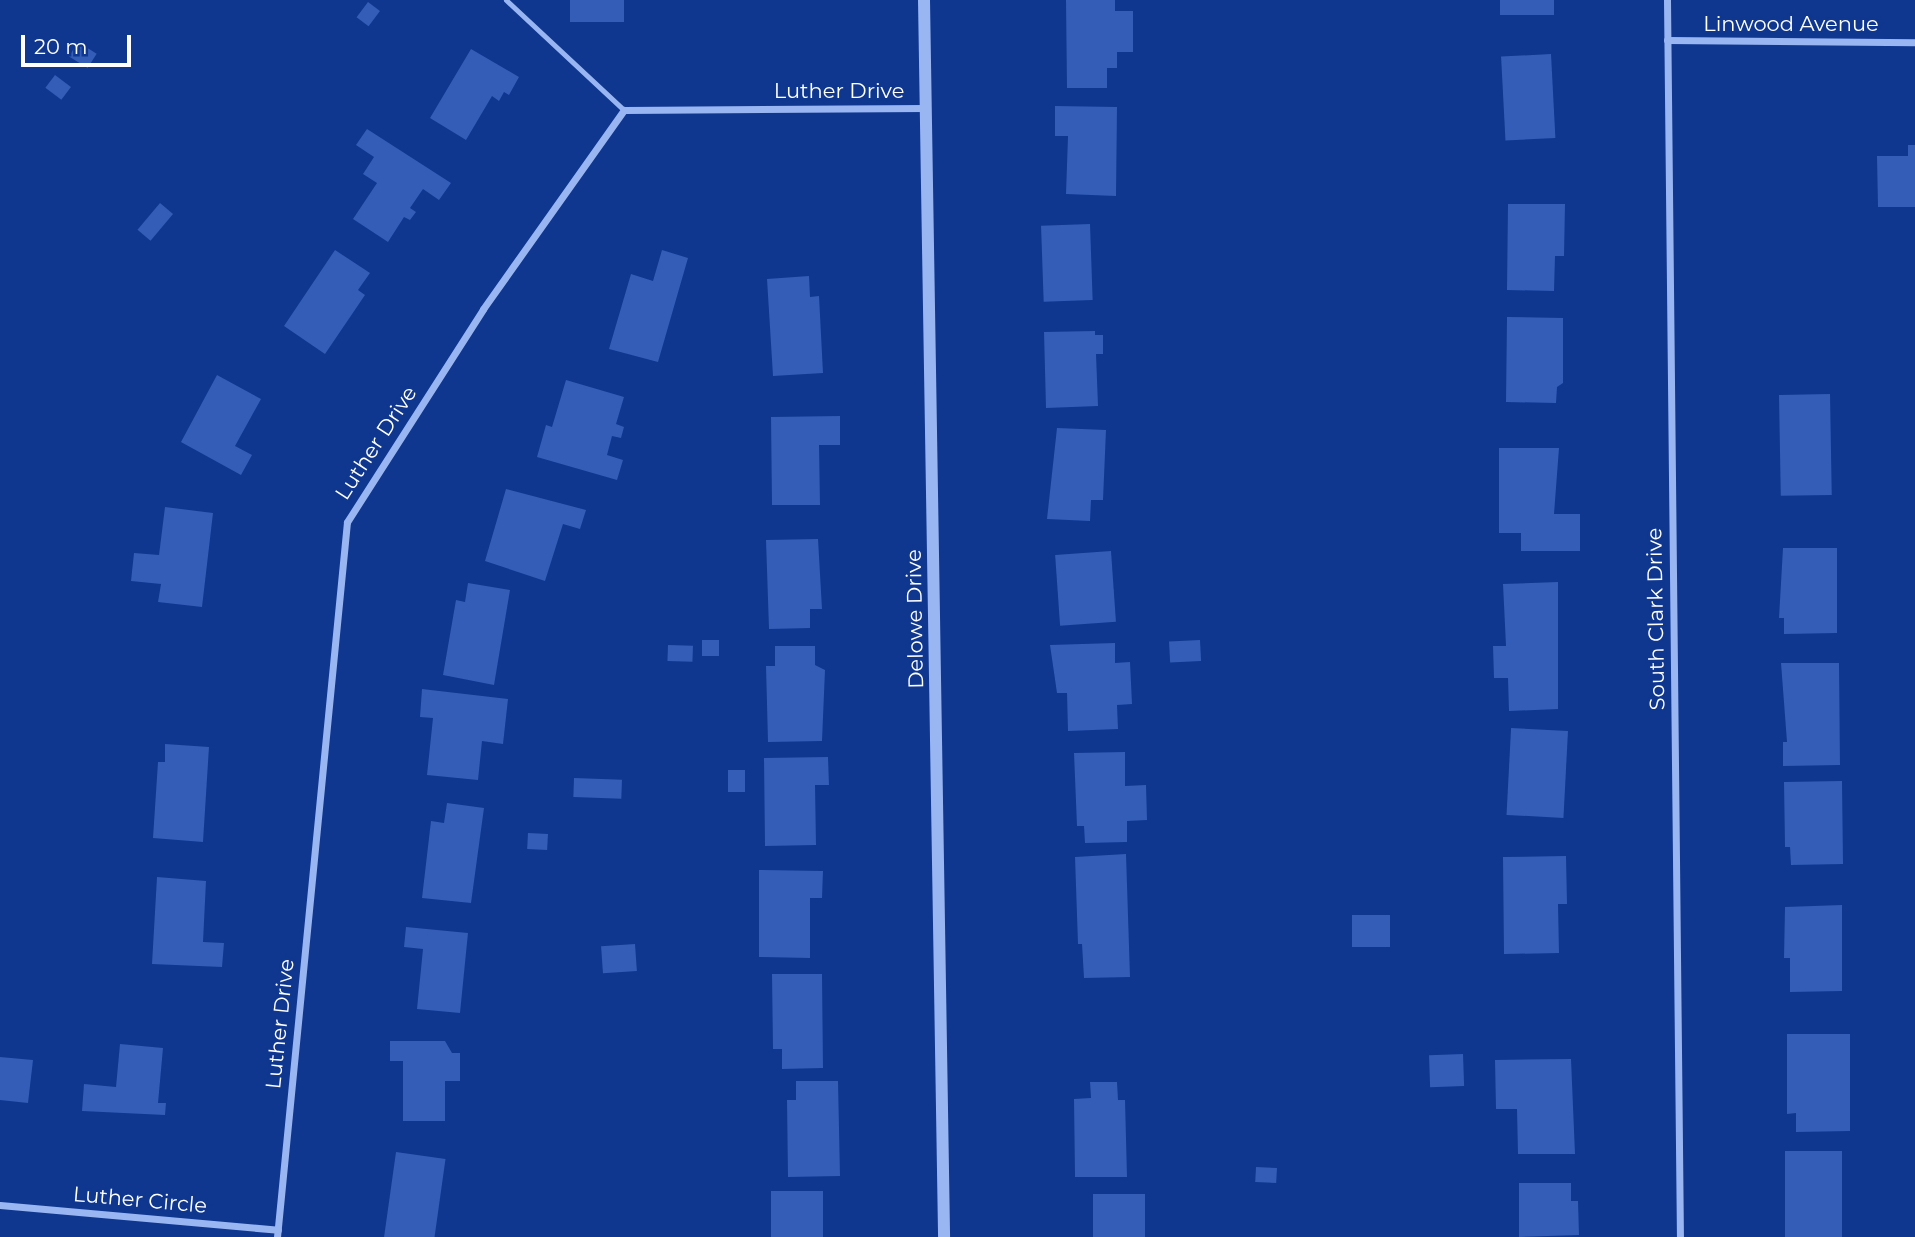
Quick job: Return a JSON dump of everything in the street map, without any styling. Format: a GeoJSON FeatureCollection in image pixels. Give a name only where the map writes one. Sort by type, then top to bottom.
{"type":"FeatureCollection","features":[{"type":"Feature","properties":{"kind":"street","name":"Delowe Drive"},"geometry":{"type":"LineString","coordinates":[[924,0],[944,1237]]}},
{"type":"Feature","properties":{"kind":"street","name":"South Clark Drive"},"geometry":{"type":"LineString","coordinates":[[1667,0],[1680,1237]]}},
{"type":"Feature","properties":{"kind":"street","name":"Linwood Avenue"},"geometry":{"type":"LineString","coordinates":[[1667,40],[1915,42]]}},
{"type":"Feature","properties":{"kind":"street","name":"Luther Drive"},"geometry":{"type":"LineString","coordinates":[[277,1233],[347,522],[483,309],[624,110],[926,108]]}},
{"type":"Feature","properties":{"kind":"street","name":"Luther Circle"},"geometry":{"type":"LineString","coordinates":[[0,1205],[277,1233]]}},
{"type":"Feature","properties":{"kind":"lane"},"geometry":{"type":"LineString","coordinates":[[506,0],[624,110]]}},
{"type":"Feature","properties":{"kind":"building"},"geometry":{"type":"Polygon","coordinates":[[[570,0],[624,0],[624,22],[570,22],[570,0]]]}},
{"type":"Feature","properties":{"kind":"building"},"geometry":{"type":"Polygon","coordinates":[[[1066,0],[1115,0],[1115,11],[1133,11],[1133,52],[1117,52],[1117,68],[1107,68],[1107,88],[1067,88],[1066,0]]]}},
{"type":"Feature","properties":{"kind":"building"},"geometry":{"type":"Polygon","coordinates":[[[1500,0],[1554,0],[1554,15],[1500,15],[1500,0]]]}},
{"type":"Feature","properties":{"kind":"building"},"geometry":{"type":"Polygon","coordinates":[[[368,2],[380,11],[369,26],[357,17],[368,2]]]}},
{"type":"Feature","properties":{"kind":"building"},"geometry":{"type":"Polygon","coordinates":[[[78,42],[97,54],[88,68],[69,56],[78,42]]]}},
{"type":"Feature","properties":{"kind":"building"},"geometry":{"type":"Polygon","coordinates":[[[471,49],[519,77],[509,95],[504,92],[499,101],[492,96],[466,140],[430,118],[471,49]]]}},
{"type":"Feature","properties":{"kind":"building"},"geometry":{"type":"Polygon","coordinates":[[[1551,54],[1555,138],[1505,141],[1501,57],[1551,54]]]}},
{"type":"Feature","properties":{"kind":"building"},"geometry":{"type":"Polygon","coordinates":[[[55,75],[71,87],[61,100],[45,88],[55,75]]]}},
{"type":"Feature","properties":{"kind":"building"},"geometry":{"type":"Polygon","coordinates":[[[1055,106],[1117,107],[1116,196],[1066,194],[1068,136],[1055,136],[1055,106]]]}},
{"type":"Feature","properties":{"kind":"building"},"geometry":{"type":"Polygon","coordinates":[[[367,129],[451,183],[439,200],[423,189],[410,208],[416,212],[410,220],[404,217],[388,242],[353,219],[377,183],[363,174],[374,157],[356,145],[367,129]]]}},
{"type":"Feature","properties":{"kind":"building"},"geometry":{"type":"Polygon","coordinates":[[[1908,145],[1915,145],[1915,207],[1878,207],[1877,156],[1908,156],[1908,145]]]}},
{"type":"Feature","properties":{"kind":"building"},"geometry":{"type":"Polygon","coordinates":[[[160,203],[173,214],[151,241],[138,230],[160,203]]]}},
{"type":"Feature","properties":{"kind":"building"},"geometry":{"type":"Polygon","coordinates":[[[1508,204],[1565,204],[1564,256],[1555,256],[1554,291],[1507,290],[1508,204]]]}},
{"type":"Feature","properties":{"kind":"building"},"geometry":{"type":"Polygon","coordinates":[[[1090,224],[1093,300],[1044,302],[1041,226],[1090,224]]]}},
{"type":"Feature","properties":{"kind":"building"},"geometry":{"type":"Polygon","coordinates":[[[335,250],[370,273],[358,290],[365,295],[325,354],[284,326],[335,250]]]}},
{"type":"Feature","properties":{"kind":"building"},"geometry":{"type":"Polygon","coordinates":[[[662,250],[688,258],[658,362],[609,349],[631,274],[653,281],[662,250]]]}},
{"type":"Feature","properties":{"kind":"building"},"geometry":{"type":"Polygon","coordinates":[[[809,276],[810,297],[819,296],[823,373],[773,376],[767,279],[809,276]]]}},
{"type":"Feature","properties":{"kind":"building"},"geometry":{"type":"Polygon","coordinates":[[[1507,317],[1563,318],[1563,383],[1557,387],[1556,403],[1506,402],[1507,317]]]}},
{"type":"Feature","properties":{"kind":"building"},"geometry":{"type":"Polygon","coordinates":[[[1095,331],[1095,335],[1103,335],[1103,354],[1096,354],[1098,406],[1046,408],[1044,332],[1095,331]]]}},
{"type":"Feature","properties":{"kind":"building"},"geometry":{"type":"Polygon","coordinates":[[[217,375],[261,399],[235,446],[252,455],[241,475],[181,442],[217,375]]]}},
{"type":"Feature","properties":{"kind":"building"},"geometry":{"type":"Polygon","coordinates":[[[566,380],[624,397],[616,424],[624,427],[621,438],[612,436],[607,455],[623,460],[617,480],[537,457],[546,425],[552,427],[566,380]]]}},
{"type":"Feature","properties":{"kind":"building"},"geometry":{"type":"Polygon","coordinates":[[[1830,394],[1832,495],[1781,496],[1779,395],[1830,394]]]}},
{"type":"Feature","properties":{"kind":"building"},"geometry":{"type":"Polygon","coordinates":[[[840,416],[840,445],[819,445],[820,505],[772,505],[771,417],[840,416]]]}},
{"type":"Feature","properties":{"kind":"building"},"geometry":{"type":"Polygon","coordinates":[[[1057,428],[1106,430],[1103,500],[1091,500],[1090,521],[1047,519],[1057,428]]]}},
{"type":"Feature","properties":{"kind":"building"},"geometry":{"type":"Polygon","coordinates":[[[1499,448],[1559,448],[1554,514],[1580,514],[1580,551],[1521,551],[1521,533],[1499,533],[1499,448]]]}},
{"type":"Feature","properties":{"kind":"building"},"geometry":{"type":"Polygon","coordinates":[[[506,489],[586,510],[580,529],[563,524],[545,581],[485,561],[506,489]]]}},
{"type":"Feature","properties":{"kind":"building"},"geometry":{"type":"Polygon","coordinates":[[[165,507],[213,513],[202,607],[158,602],[161,584],[131,581],[134,553],[159,555],[165,507]]]}},
{"type":"Feature","properties":{"kind":"building"},"geometry":{"type":"Polygon","coordinates":[[[818,539],[822,609],[810,609],[810,628],[769,629],[766,540],[818,539]]]}},
{"type":"Feature","properties":{"kind":"building"},"geometry":{"type":"Polygon","coordinates":[[[1783,548],[1837,548],[1837,633],[1784,634],[1784,618],[1779,618],[1783,548]]]}},
{"type":"Feature","properties":{"kind":"building"},"geometry":{"type":"Polygon","coordinates":[[[1111,551],[1116,622],[1060,626],[1055,555],[1111,551]]]}},
{"type":"Feature","properties":{"kind":"building"},"geometry":{"type":"Polygon","coordinates":[[[1558,582],[1558,709],[1509,711],[1508,678],[1494,678],[1493,646],[1506,646],[1503,584],[1558,582]]]}},
{"type":"Feature","properties":{"kind":"building"},"geometry":{"type":"Polygon","coordinates":[[[468,583],[510,590],[494,685],[443,675],[456,600],[465,602],[468,583]]]}},
{"type":"Feature","properties":{"kind":"building"},"geometry":{"type":"Polygon","coordinates":[[[702,640],[719,640],[719,656],[702,656],[702,640]]]}},
{"type":"Feature","properties":{"kind":"building"},"geometry":{"type":"Polygon","coordinates":[[[1200,640],[1201,661],[1170,663],[1169,642],[1200,640]]]}},
{"type":"Feature","properties":{"kind":"building"},"geometry":{"type":"Polygon","coordinates":[[[1115,643],[1115,663],[1130,662],[1132,704],[1117,705],[1118,729],[1068,731],[1067,693],[1057,693],[1050,645],[1115,643]]]}},
{"type":"Feature","properties":{"kind":"building"},"geometry":{"type":"Polygon","coordinates":[[[668,645],[693,646],[692,662],[667,661],[668,645]]]}},
{"type":"Feature","properties":{"kind":"building"},"geometry":{"type":"Polygon","coordinates":[[[775,646],[815,646],[815,665],[825,670],[822,741],[768,742],[766,666],[775,666],[775,646]]]}},
{"type":"Feature","properties":{"kind":"building"},"geometry":{"type":"Polygon","coordinates":[[[1781,663],[1839,663],[1840,765],[1783,766],[1783,742],[1787,742],[1781,663]]]}},
{"type":"Feature","properties":{"kind":"building"},"geometry":{"type":"Polygon","coordinates":[[[422,689],[508,699],[503,744],[482,741],[478,780],[427,775],[433,718],[420,717],[422,689]]]}},
{"type":"Feature","properties":{"kind":"building"},"geometry":{"type":"Polygon","coordinates":[[[1511,728],[1568,731],[1563,818],[1507,815],[1511,728]]]}},
{"type":"Feature","properties":{"kind":"building"},"geometry":{"type":"Polygon","coordinates":[[[165,744],[209,747],[203,842],[153,838],[158,762],[165,762],[165,744]]]}},
{"type":"Feature","properties":{"kind":"building"},"geometry":{"type":"Polygon","coordinates":[[[1125,752],[1125,786],[1146,785],[1147,820],[1127,821],[1127,842],[1085,843],[1084,826],[1077,826],[1074,753],[1125,752]]]}},
{"type":"Feature","properties":{"kind":"building"},"geometry":{"type":"Polygon","coordinates":[[[828,757],[829,785],[815,785],[816,845],[765,846],[764,758],[828,757]]]}},
{"type":"Feature","properties":{"kind":"building"},"geometry":{"type":"Polygon","coordinates":[[[728,770],[745,770],[745,792],[728,792],[728,770]]]}},
{"type":"Feature","properties":{"kind":"building"},"geometry":{"type":"Polygon","coordinates":[[[574,778],[622,780],[621,799],[573,797],[574,778]]]}},
{"type":"Feature","properties":{"kind":"building"},"geometry":{"type":"Polygon","coordinates":[[[1842,781],[1843,864],[1791,865],[1790,847],[1785,847],[1784,782],[1842,781]]]}},
{"type":"Feature","properties":{"kind":"building"},"geometry":{"type":"Polygon","coordinates":[[[447,803],[484,808],[471,903],[422,898],[431,821],[444,823],[447,803]]]}},
{"type":"Feature","properties":{"kind":"building"},"geometry":{"type":"Polygon","coordinates":[[[528,833],[548,834],[547,850],[527,849],[528,833]]]}},
{"type":"Feature","properties":{"kind":"building"},"geometry":{"type":"Polygon","coordinates":[[[1126,854],[1130,977],[1084,978],[1082,944],[1078,944],[1075,857],[1126,854]]]}},
{"type":"Feature","properties":{"kind":"building"},"geometry":{"type":"Polygon","coordinates":[[[1566,856],[1567,904],[1558,904],[1559,953],[1504,954],[1503,857],[1566,856]]]}},
{"type":"Feature","properties":{"kind":"building"},"geometry":{"type":"Polygon","coordinates":[[[759,870],[823,871],[822,898],[810,898],[810,958],[759,957],[759,870]]]}},
{"type":"Feature","properties":{"kind":"building"},"geometry":{"type":"Polygon","coordinates":[[[157,877],[206,881],[203,942],[224,943],[222,967],[152,964],[157,877]]]}},
{"type":"Feature","properties":{"kind":"building"},"geometry":{"type":"Polygon","coordinates":[[[1842,905],[1842,991],[1790,992],[1790,958],[1784,958],[1785,907],[1842,905]]]}},
{"type":"Feature","properties":{"kind":"building"},"geometry":{"type":"Polygon","coordinates":[[[1352,915],[1390,915],[1390,947],[1352,947],[1352,915]]]}},
{"type":"Feature","properties":{"kind":"building"},"geometry":{"type":"Polygon","coordinates":[[[406,927],[468,933],[460,1013],[417,1009],[423,949],[404,947],[406,927]]]}},
{"type":"Feature","properties":{"kind":"building"},"geometry":{"type":"Polygon","coordinates":[[[635,944],[637,971],[603,973],[601,946],[635,944]]]}},
{"type":"Feature","properties":{"kind":"building"},"geometry":{"type":"Polygon","coordinates":[[[772,974],[822,974],[823,1068],[782,1069],[782,1049],[773,1049],[772,974]]]}},
{"type":"Feature","properties":{"kind":"building"},"geometry":{"type":"Polygon","coordinates":[[[1787,1034],[1850,1034],[1850,1131],[1796,1132],[1796,1113],[1787,1114],[1787,1034]]]}},
{"type":"Feature","properties":{"kind":"building"},"geometry":{"type":"Polygon","coordinates":[[[390,1041],[445,1041],[452,1053],[460,1053],[460,1081],[445,1081],[445,1121],[403,1121],[403,1061],[390,1061],[390,1041]]]}},
{"type":"Feature","properties":{"kind":"building"},"geometry":{"type":"Polygon","coordinates":[[[120,1044],[163,1048],[158,1103],[166,1103],[165,1115],[82,1111],[84,1084],[116,1087],[120,1044]]]}},
{"type":"Feature","properties":{"kind":"building"},"geometry":{"type":"Polygon","coordinates":[[[1463,1054],[1464,1086],[1430,1087],[1429,1055],[1463,1054]]]}},
{"type":"Feature","properties":{"kind":"building"},"geometry":{"type":"Polygon","coordinates":[[[0,1057],[33,1060],[28,1103],[0,1100],[0,1057]]]}},
{"type":"Feature","properties":{"kind":"building"},"geometry":{"type":"Polygon","coordinates":[[[1571,1059],[1575,1154],[1518,1154],[1517,1109],[1496,1109],[1495,1060],[1571,1059]]]}},
{"type":"Feature","properties":{"kind":"building"},"geometry":{"type":"Polygon","coordinates":[[[796,1081],[838,1081],[840,1176],[788,1177],[787,1100],[796,1100],[796,1081]]]}},
{"type":"Feature","properties":{"kind":"building"},"geometry":{"type":"Polygon","coordinates":[[[1090,1082],[1117,1082],[1118,1100],[1125,1100],[1127,1177],[1075,1177],[1074,1099],[1091,1098],[1090,1082]]]}},
{"type":"Feature","properties":{"kind":"building"},"geometry":{"type":"Polygon","coordinates":[[[1785,1151],[1842,1151],[1842,1237],[1785,1237],[1785,1151]]]}},
{"type":"Feature","properties":{"kind":"building"},"geometry":{"type":"Polygon","coordinates":[[[396,1152],[446,1159],[435,1237],[384,1237],[396,1152]]]}},
{"type":"Feature","properties":{"kind":"building"},"geometry":{"type":"Polygon","coordinates":[[[1256,1167],[1277,1168],[1276,1183],[1255,1182],[1256,1167]]]}},
{"type":"Feature","properties":{"kind":"building"},"geometry":{"type":"Polygon","coordinates":[[[1519,1183],[1571,1183],[1571,1201],[1578,1201],[1579,1235],[1519,1237],[1519,1183]]]}},
{"type":"Feature","properties":{"kind":"building"},"geometry":{"type":"Polygon","coordinates":[[[771,1191],[823,1191],[823,1237],[771,1237],[771,1191]]]}},
{"type":"Feature","properties":{"kind":"building"},"geometry":{"type":"Polygon","coordinates":[[[1093,1194],[1145,1194],[1145,1237],[1093,1237],[1093,1194]]]}}]}
